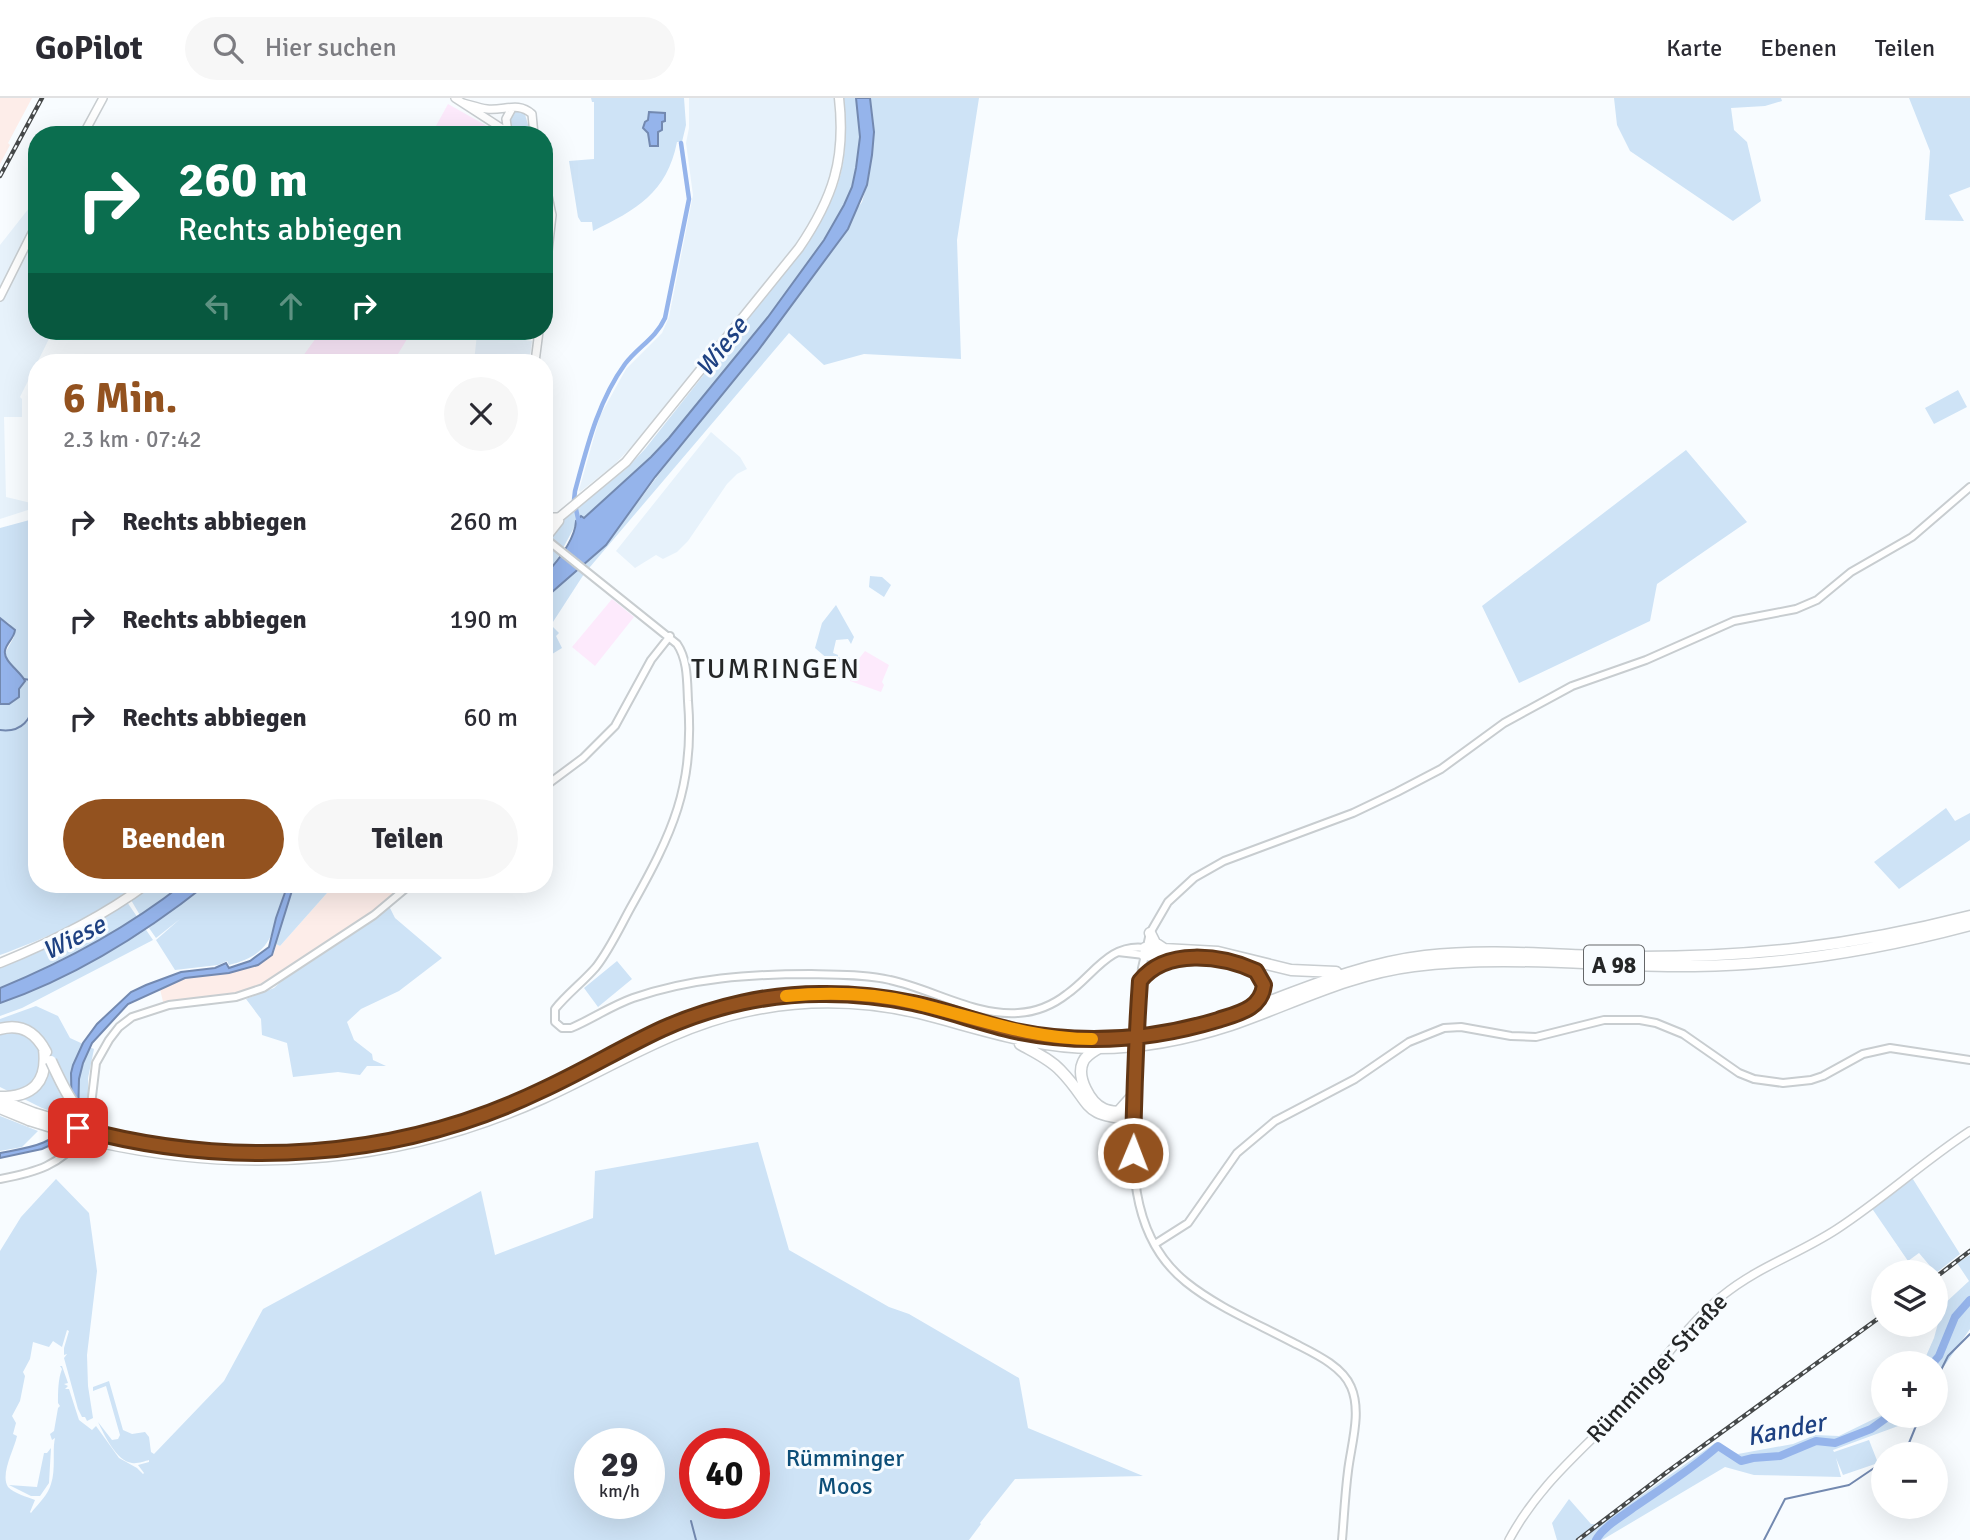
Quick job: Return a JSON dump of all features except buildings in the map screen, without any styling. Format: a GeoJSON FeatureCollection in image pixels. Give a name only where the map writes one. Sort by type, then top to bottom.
{"type":"FeatureCollection","features":[{"type":"Feature","properties":{"kind":"highway","name":"A 98"},"geometry":{"type":"LineString","coordinates":[[0,1110],[192,1158],[268,1161],[370,1152],[416,1143],[477,1121],[633,1043],[752,1001],[788,996],[855,995],[912,1003],[1036,1034],[1103,1040],[1200,1025],[1347,972],[1405,958],[1447,954],[1527,953],[1634,957],[1768,953],[1862,940],[1970,916]]}},
{"type":"Feature","properties":{"kind":"highway","name":"A 98"},"geometry":{"type":"LineString","coordinates":[[711,1016],[770,1006],[848,1003],[916,1013],[1012,1039],[1058,1046],[1099,1048],[1174,1041],[1201,1034],[1332,986],[1408,967],[1477,961],[1685,966],[1769,962],[1898,943],[1970,925]]}},
{"type":"Feature","properties":{"kind":"highway"},"geometry":{"type":"LineString","coordinates":[[1150,933],[1155,943],[1165,949]]}},
{"type":"Feature","properties":{"kind":"highway"},"geometry":{"type":"LineString","coordinates":[[1145,951],[1165,949],[1218,952],[1291,970],[1347,972]]}},
{"type":"Feature","properties":{"kind":"highway"},"geometry":{"type":"LineString","coordinates":[[1145,951],[1180,959],[1217,960],[1256,971],[1264,985],[1254,1007]]}},
{"type":"Feature","properties":{"kind":"highway"},"geometry":{"type":"LineString","coordinates":[[1140,981],[1154,967],[1180,959]]}},
{"type":"Feature","properties":{"kind":"highway"},"geometry":{"type":"LineString","coordinates":[[0,1029],[17,1027],[34,1034],[74,1107],[107,1137]]}},
{"type":"Feature","properties":{"kind":"highway"},"geometry":{"type":"LineString","coordinates":[[1012,1039],[1061,1070],[1085,1103],[1097,1113],[1108,1117],[1134,1119]]}},
{"type":"Feature","properties":{"kind":"highway"},"geometry":{"type":"LineString","coordinates":[[1099,1048],[1084,1059],[1081,1069],[1092,1100],[1106,1110],[1128,1113],[1134,1119]]}},
{"type":"Feature","properties":{"kind":"highway"},"geometry":{"type":"LineString","coordinates":[[0,1098],[21,1095],[37,1084],[45,1067],[44,1049]]}},
{"type":"Feature","properties":{"kind":"highway"},"geometry":{"type":"LineString","coordinates":[[1119,1111],[1135,1093]]}},
{"type":"Feature","properties":{"kind":"highway","name":"A 98"},"geometry":{"type":"LineString","coordinates":[[0,1098],[31,1116]]}},
{"type":"Feature","properties":{"kind":"main road"},"geometry":{"type":"LineString","coordinates":[[88,126],[103,98]]}},
{"type":"Feature","properties":{"kind":"main road"},"geometry":{"type":"LineString","coordinates":[[455,98],[498,126]]}},
{"type":"Feature","properties":{"kind":"main road"},"geometry":{"type":"LineString","coordinates":[[553,525],[560,516],[619,468],[636,450],[809,233],[828,200],[837,167],[841,128],[839,98]]}},
{"type":"Feature","properties":{"kind":"main road"},"geometry":{"type":"LineString","coordinates":[[463,103],[487,109],[516,106],[524,108],[532,114],[533,126]]}},
{"type":"Feature","properties":{"kind":"main road"},"geometry":{"type":"LineString","coordinates":[[509,126],[507,115],[516,106]]}},
{"type":"Feature","properties":{"kind":"main road"},"geometry":{"type":"LineString","coordinates":[[0,297],[28,241]]}},
{"type":"Feature","properties":{"kind":"main road"},"geometry":{"type":"LineString","coordinates":[[553,516],[560,516]]}},
{"type":"Feature","properties":{"kind":"main road"},"geometry":{"type":"LineString","coordinates":[[0,962],[61,936],[134,893]]}},
{"type":"Feature","properties":{"kind":"main road","name":"Rümminger Straße"},"geometry":{"type":"LineString","coordinates":[[1509,1540],[1534,1500],[1555,1474],[1624,1407],[1687,1330],[1722,1296],[1751,1274],[1836,1230],[1970,1131]]}},
{"type":"Feature","properties":{"kind":"street"},"geometry":{"type":"LineString","coordinates":[[1342,1540],[1354,1427],[1353,1396],[1349,1382],[1304,1348],[1230,1310],[1183,1280],[1155,1244],[1143,1219],[1134,1176],[1134,1119],[1140,981],[1150,933],[1174,896],[1194,878],[1216,865],[1353,813],[1397,792],[1441,769],[1504,723],[1572,686],[1646,660],[1734,621],[1796,609],[1818,600],[1851,572],[1912,537],[1970,487]]}},
{"type":"Feature","properties":{"kind":"street"},"geometry":{"type":"LineString","coordinates":[[553,543],[670,636],[681,648],[686,675],[690,741],[683,794],[666,840],[597,965],[558,1006],[554,1014],[558,1025],[566,1029],[621,1003],[670,988],[711,979],[772,974],[888,979],[981,1009],[1020,1013],[1039,1009],[1068,994],[1105,959],[1117,952],[1135,946],[1145,951]]}},
{"type":"Feature","properties":{"kind":"street"},"geometry":{"type":"LineString","coordinates":[[553,780],[583,758],[615,726],[642,675],[670,636]]}},
{"type":"Feature","properties":{"kind":"street"},"geometry":{"type":"LineString","coordinates":[[0,1178],[41,1170],[70,1151],[83,1136],[88,1129],[91,1115],[96,1063],[108,1040],[132,1017],[169,1005],[243,995],[272,984],[374,915],[400,893]]}},
{"type":"Feature","properties":{"kind":"street"},"geometry":{"type":"LineString","coordinates":[[1155,1244],[1188,1223],[1237,1153],[1275,1121],[1355,1079],[1409,1042],[1444,1028],[1477,1029],[1511,1036],[1536,1037],[1604,1020],[1640,1020],[1656,1023],[1683,1034],[1739,1073],[1754,1079],[1783,1083],[1823,1076],[1863,1054],[1882,1049],[1907,1049],[1970,1060]]}},
{"type":"Feature","properties":{"kind":"shaded area"},"geometry":{"type":"Polygon","coordinates":[[[0,98],[32,98],[0,164],[0,98]]]}},
{"type":"Feature","properties":{"kind":"shaded area"},"geometry":{"type":"Polygon","coordinates":[[[689,98],[834,98],[836,138],[830,177],[826,191],[801,239],[657,420],[614,465],[580,492],[600,416],[626,369],[662,333],[669,317],[693,195],[686,143],[689,98]]]}},
{"type":"Feature","properties":{"kind":"shaded area"},"geometry":{"type":"Polygon","coordinates":[[[448,104],[487,126],[436,126],[448,104]]]}},
{"type":"Feature","properties":{"kind":"shaded area"},"geometry":{"type":"Polygon","coordinates":[[[28,209],[28,340],[48,340],[42,354],[28,354],[28,381],[20,397],[22,417],[4,417],[6,497],[28,502],[28,510],[0,519],[0,245],[28,209]]]}},
{"type":"Feature","properties":{"kind":"shaded area"},"geometry":{"type":"Polygon","coordinates":[[[315,340],[406,340],[398,354],[304,354],[315,340]]]}},
{"type":"Feature","properties":{"kind":"shaded area"},"geometry":{"type":"Polygon","coordinates":[[[476,340],[532,341],[530,354],[475,354],[476,340]]]}},
{"type":"Feature","properties":{"kind":"shaded area"},"geometry":{"type":"Polygon","coordinates":[[[711,432],[740,457],[747,469],[727,484],[688,541],[677,552],[663,559],[656,555],[635,568],[616,551],[711,432]]]}},
{"type":"Feature","properties":{"kind":"shaded area"},"geometry":{"type":"Polygon","coordinates":[[[612,599],[634,617],[595,666],[572,647],[612,599]]]}},
{"type":"Feature","properties":{"kind":"shaded area"},"geometry":{"type":"Polygon","coordinates":[[[865,651],[889,665],[881,692],[850,681],[857,661],[865,651]]]}},
{"type":"Feature","properties":{"kind":"shaded area"},"geometry":{"type":"Polygon","coordinates":[[[327,893],[400,893],[374,915],[281,978],[243,995],[164,1006],[160,989],[185,978],[229,973],[266,960],[274,953],[276,944],[280,946],[327,893]]]}},
{"type":"Feature","properties":{"kind":"green space"},"geometry":{"type":"Polygon","coordinates":[[[591,98],[684,98],[686,125],[682,142],[677,142],[666,174],[657,187],[636,207],[593,231],[592,222],[581,222],[578,217],[569,161],[594,159],[594,102],[591,98]]]}},
{"type":"Feature","properties":{"kind":"green space"},"geometry":{"type":"Polygon","coordinates":[[[844,98],[856,98],[860,137],[852,187],[824,240],[768,317],[669,438],[577,522],[553,566],[553,534],[560,523],[626,469],[645,449],[808,243],[829,206],[841,174],[844,98]]]}},
{"type":"Feature","properties":{"kind":"green space"},"geometry":{"type":"Polygon","coordinates":[[[870,98],[979,98],[957,240],[961,359],[864,354],[824,365],[789,333],[584,574],[553,622],[553,591],[606,545],[862,202],[872,150],[870,98]]]}},
{"type":"Feature","properties":{"kind":"green space"},"geometry":{"type":"Polygon","coordinates":[[[1614,98],[1781,98],[1782,101],[1765,106],[1731,108],[1734,130],[1747,142],[1761,201],[1733,221],[1630,151],[1617,125],[1614,98]]]}},
{"type":"Feature","properties":{"kind":"green space"},"geometry":{"type":"Polygon","coordinates":[[[1909,98],[1970,98],[1970,187],[1949,195],[1964,221],[1925,220],[1930,151],[1909,98]]]}},
{"type":"Feature","properties":{"kind":"green space"},"geometry":{"type":"Polygon","coordinates":[[[516,108],[524,111],[528,126],[510,126],[510,113],[516,108]]]}},
{"type":"Feature","properties":{"kind":"green space"},"geometry":{"type":"Polygon","coordinates":[[[1958,390],[1967,407],[1934,424],[1925,408],[1958,390]]]}},
{"type":"Feature","properties":{"kind":"green space"},"geometry":{"type":"Polygon","coordinates":[[[1686,450],[1747,522],[1657,584],[1650,621],[1519,683],[1482,606],[1686,450]]]}},
{"type":"Feature","properties":{"kind":"green space"},"geometry":{"type":"Polygon","coordinates":[[[28,520],[28,893],[126,893],[90,915],[0,955],[0,704],[9,704],[25,681],[4,655],[14,637],[10,624],[0,618],[0,528],[28,520]]]}},
{"type":"Feature","properties":{"kind":"green space"},"geometry":{"type":"Polygon","coordinates":[[[870,576],[882,577],[891,585],[884,597],[869,587],[870,576]]]}},
{"type":"Feature","properties":{"kind":"green space"},"geometry":{"type":"Polygon","coordinates":[[[836,605],[854,637],[851,644],[848,639],[836,640],[833,653],[847,660],[847,663],[829,660],[815,648],[822,623],[836,605]]]}},
{"type":"Feature","properties":{"kind":"green space"},"geometry":{"type":"Polygon","coordinates":[[[553,627],[559,633],[556,636],[562,648],[553,654],[553,627]]]}},
{"type":"Feature","properties":{"kind":"green space"},"geometry":{"type":"Polygon","coordinates":[[[1946,808],[1955,821],[1970,813],[1970,840],[1899,889],[1874,862],[1946,808]]]}},
{"type":"Feature","properties":{"kind":"green space"},"geometry":{"type":"Polygon","coordinates":[[[140,893],[171,893],[141,917],[131,900],[140,893]]]}},
{"type":"Feature","properties":{"kind":"green space"},"geometry":{"type":"Polygon","coordinates":[[[195,893],[284,893],[271,935],[265,945],[245,960],[229,965],[227,961],[218,965],[175,970],[156,940],[180,919],[156,938],[149,928],[195,893]]]}},
{"type":"Feature","properties":{"kind":"green space"},"geometry":{"type":"Polygon","coordinates":[[[291,893],[327,893],[280,946],[276,944],[291,893]]]}},
{"type":"Feature","properties":{"kind":"green space"},"geometry":{"type":"Polygon","coordinates":[[[127,902],[153,940],[22,1008],[0,1016],[0,966],[127,902]]]}},
{"type":"Feature","properties":{"kind":"green space"},"geometry":{"type":"Polygon","coordinates":[[[388,904],[395,918],[442,958],[399,991],[361,1009],[347,1022],[354,1040],[372,1054],[373,1060],[386,1066],[367,1066],[360,1075],[338,1072],[293,1077],[287,1043],[262,1035],[261,1019],[246,999],[274,988],[300,964],[388,904]]]}},
{"type":"Feature","properties":{"kind":"green space"},"geometry":{"type":"Polygon","coordinates":[[[617,961],[632,979],[598,1007],[584,988],[617,961]]]}},
{"type":"Feature","properties":{"kind":"green space"},"geometry":{"type":"Polygon","coordinates":[[[36,1006],[58,1016],[70,1038],[94,1049],[88,1078],[88,1106],[82,1122],[42,1108],[0,1087],[0,1019],[36,1006]]]}},
{"type":"Feature","properties":{"kind":"green space"},"geometry":{"type":"Polygon","coordinates":[[[0,1116],[38,1131],[22,1147],[0,1151],[0,1116]]]}},
{"type":"Feature","properties":{"kind":"green space","name":"Rümminger Moos"},"geometry":{"type":"Polygon","coordinates":[[[758,1142],[789,1250],[889,1307],[909,1314],[1019,1378],[1028,1428],[1143,1476],[1015,1479],[969,1540],[0,1540],[0,1251],[21,1217],[56,1179],[89,1213],[97,1271],[87,1355],[93,1418],[87,1421],[78,1409],[64,1358],[67,1354],[64,1355],[64,1348],[69,1331],[67,1330],[62,1347],[53,1341],[49,1347],[33,1342],[30,1359],[23,1372],[25,1376],[20,1401],[12,1416],[16,1423],[13,1434],[17,1436],[6,1476],[8,1487],[35,1500],[31,1513],[48,1492],[52,1478],[55,1438],[52,1440],[50,1434],[54,1431],[60,1406],[60,1366],[62,1366],[68,1383],[64,1384],[68,1386],[65,1389],[69,1389],[79,1420],[92,1430],[96,1426],[119,1458],[143,1474],[138,1465],[149,1460],[136,1463],[126,1461],[107,1440],[98,1422],[112,1440],[118,1439],[120,1435],[106,1386],[93,1391],[93,1387],[109,1381],[123,1430],[132,1434],[145,1432],[154,1454],[224,1381],[263,1309],[481,1191],[495,1255],[593,1218],[595,1171],[758,1142]]]}},
{"type":"Feature","properties":{"kind":"green space"},"geometry":{"type":"Polygon","coordinates":[[[1911,1176],[1960,1254],[1948,1264],[1948,1260],[1925,1260],[1919,1253],[1907,1260],[1871,1207],[1911,1176]]]}},
{"type":"Feature","properties":{"kind":"green space"},"geometry":{"type":"Polygon","coordinates":[[[1970,1255],[1970,1329],[1948,1361],[1948,1351],[1928,1351],[1934,1337],[1948,1337],[1948,1300],[1969,1281],[1957,1263],[1970,1255]]]}},
{"type":"Feature","properties":{"kind":"green space"},"geometry":{"type":"Polygon","coordinates":[[[1871,1420],[1871,1428],[1893,1428],[1833,1450],[1834,1452],[1869,1440],[1871,1445],[1871,1465],[1843,1475],[1836,1458],[1841,1477],[1754,1475],[1725,1467],[1602,1540],[1557,1540],[1552,1523],[1569,1499],[1591,1524],[1601,1524],[1715,1443],[1738,1454],[1793,1444],[1815,1435],[1839,1436],[1871,1420]]]}},
{"type":"Feature","properties":{"kind":"green space"},"geometry":{"type":"Polygon","coordinates":[[[51,1448],[49,1483],[40,1496],[31,1496],[9,1485],[37,1487],[44,1453],[51,1448]]]}},
{"type":"Feature","properties":{"kind":"water"},"geometry":{"type":"Polygon","coordinates":[[[856,98],[870,98],[874,132],[867,185],[848,229],[757,352],[655,477],[606,545],[553,591],[553,565],[569,543],[576,521],[581,516],[584,518],[669,438],[768,317],[824,240],[852,187],[860,137],[856,98]]]}},
{"type":"Feature","properties":{"kind":"water"},"geometry":{"type":"Polygon","coordinates":[[[649,112],[665,113],[662,130],[658,132],[658,146],[650,146],[648,133],[643,128],[649,112]]]}},
{"type":"Feature","properties":{"kind":"water"},"geometry":{"type":"Polygon","coordinates":[[[0,618],[15,630],[5,655],[25,681],[19,689],[19,697],[9,704],[0,704],[0,618]]]}},
{"type":"Feature","properties":{"kind":"water"},"geometry":{"type":"Polygon","coordinates":[[[171,893],[195,893],[134,937],[82,967],[0,1003],[0,988],[49,967],[171,893]]]}},
{"type":"Feature","properties":{"kind":"water"},"geometry":{"type":"Polygon","coordinates":[[[285,893],[291,893],[272,955],[258,965],[229,973],[185,978],[128,1004],[92,1043],[83,1063],[79,1079],[78,1118],[74,1130],[64,1139],[42,1149],[0,1158],[0,1153],[31,1147],[48,1140],[72,1120],[71,1073],[83,1043],[97,1024],[131,992],[181,972],[215,968],[226,963],[229,968],[250,961],[269,947],[285,893]]]}},
{"type":"Feature","properties":{"kind":"waterway"},"geometry":{"type":"LineString","coordinates":[[579,523],[574,500],[575,491],[600,409],[625,364],[657,331],[665,318],[689,199],[681,143]]}},
{"type":"Feature","properties":{"kind":"waterway"},"geometry":{"type":"LineString","coordinates":[[24,679],[28,680]]}},
{"type":"Feature","properties":{"kind":"waterway"},"geometry":{"type":"LineString","coordinates":[[0,730],[20,727],[28,718]]}},
{"type":"Feature","properties":{"kind":"waterway","name":"Kander"},"geometry":{"type":"LineString","coordinates":[[1941,1351],[1955,1317],[1970,1300]]}},
{"type":"Feature","properties":{"kind":"waterway"},"geometry":{"type":"LineString","coordinates":[[1948,1356],[1970,1334]]}},
{"type":"Feature","properties":{"kind":"waterway","name":"Kander"},"geometry":{"type":"LineString","coordinates":[[1596,1540],[1613,1522],[1718,1446],[1741,1461],[1780,1456],[1816,1441],[1835,1443],[1872,1428]]}},
{"type":"Feature","properties":{"kind":"waterway"},"geometry":{"type":"LineString","coordinates":[[1909,1442],[1915,1428]]}},
{"type":"Feature","properties":{"kind":"waterway"},"geometry":{"type":"LineString","coordinates":[[1764,1540],[1785,1499],[1849,1485],[1871,1470]]}},
{"type":"Feature","properties":{"kind":"waterway"},"geometry":{"type":"LineString","coordinates":[[691,1521],[696,1540]]}},
{"type":"Feature","properties":{"kind":"railway"},"geometry":{"type":"LineString","coordinates":[[0,176],[42,98]]}},
{"type":"Feature","properties":{"kind":"railway"},"geometry":{"type":"LineString","coordinates":[[1948,1268],[1970,1251]]}},
{"type":"Feature","properties":{"kind":"railway"},"geometry":{"type":"LineString","coordinates":[[1578,1540],[1871,1324]]}},
{"type":"Feature","properties":{"kind":"slow traffic"},"geometry":{"type":"LineString","coordinates":[[786,996],[823,993],[879,997],[943,1010],[1013,1030],[1092,1039]]}},
{"type":"Feature","properties":{"kind":"district","name":"TUMRINGEN"},"geometry":{"type":"Point","coordinates":[776,669]}},
{"type":"Feature","properties":{"kind":"route"},"geometry":{"type":"LineString","coordinates":[[78,1128],[158,1146],[226,1153],[296,1153],[366,1146],[472,1119],[541,1091],[664,1028],[710,1011],[752,1001],[823,993],[879,997],[943,1010],[1013,1030],[1103,1040],[1121,1038],[1139,1036],[1173,1031],[1254,1007],[1264,990],[1262,979],[1256,971],[1232,962],[1204,958],[1180,959],[1154,967],[1140,981],[1138,1003],[1138,1019],[1137,1038],[1133,1153]]}},
{"type":"Feature","properties":{"kind":"water label","name":"Wiese"},"geometry":{"type":"Point","coordinates":[722,347]}},
{"type":"Feature","properties":{"kind":"water label","name":"Wiese"},"geometry":{"type":"Point","coordinates":[74,938]}}]}
